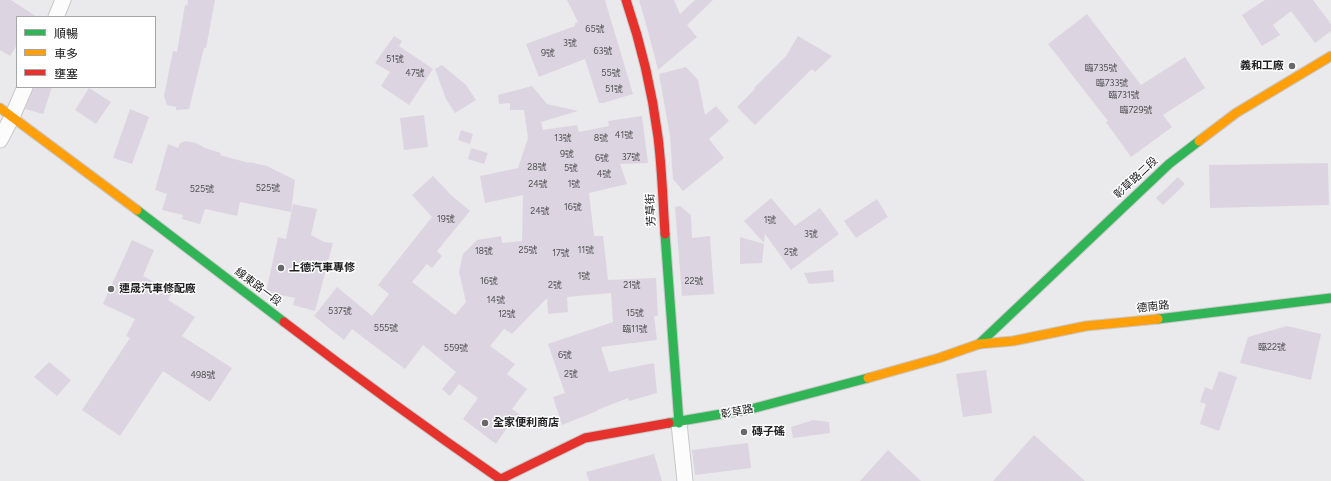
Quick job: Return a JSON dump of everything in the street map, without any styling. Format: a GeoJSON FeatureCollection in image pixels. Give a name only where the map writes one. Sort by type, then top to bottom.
{"type":"FeatureCollection","features":[{"type":"Feature","properties":{"kind":"street"},"geometry":{"type":"LineString","coordinates":[[56,16],[63,0]]}},
{"type":"Feature","properties":{"kind":"street","name":"芳草街"},"geometry":{"type":"LineString","coordinates":[[626,0],[642,51],[653,102],[658,138],[679,422]]}},
{"type":"Feature","properties":{"kind":"street","name":"彰草路二段"},"geometry":{"type":"LineString","coordinates":[[979,344],[1169,164],[1236,113],[1331,56]]}},
{"type":"Feature","properties":{"kind":"street"},"geometry":{"type":"LineString","coordinates":[[0,140],[6,113],[24,88]]}},
{"type":"Feature","properties":{"kind":"street","name":"線東路一段"},"geometry":{"type":"LineString","coordinates":[[6,113],[181,243],[326,354],[500,480]]}},
{"type":"Feature","properties":{"kind":"street","name":"德南路"},"geometry":{"type":"LineString","coordinates":[[979,344],[1013,341],[1086,326],[1189,316],[1331,298]]}},
{"type":"Feature","properties":{"kind":"street","name":"彰草路"},"geometry":{"type":"LineString","coordinates":[[500,480],[585,438],[751,409],[939,358],[979,344]]}},
{"type":"Feature","properties":{"kind":"street"},"geometry":{"type":"LineString","coordinates":[[679,422],[685,481]]}},
{"type":"Feature","properties":{"kind":"building"},"geometry":{"type":"Polygon","coordinates":[[[0,0],[11,0],[35,16],[16,16],[16,47],[10,56],[0,50],[0,0]]]}},
{"type":"Feature","properties":{"kind":"building"},"geometry":{"type":"Polygon","coordinates":[[[188,0],[215,0],[206,48],[204,48],[189,109],[176,110],[176,107],[167,105],[164,96],[173,51],[177,52],[185,5],[187,6],[188,0]]]}},
{"type":"Feature","properties":{"kind":"building"},"geometry":{"type":"Polygon","coordinates":[[[567,0],[605,0],[633,94],[599,103],[585,59],[539,77],[526,44],[575,26],[575,23],[578,22],[567,0]]]}},
{"type":"Feature","properties":{"kind":"building"},"geometry":{"type":"Polygon","coordinates":[[[639,0],[674,0],[680,14],[695,0],[713,0],[687,25],[697,37],[658,70],[639,0]]]}},
{"type":"Feature","properties":{"kind":"building"},"geometry":{"type":"Polygon","coordinates":[[[1265,0],[1313,0],[1331,24],[1331,31],[1315,43],[1291,11],[1273,25],[1280,35],[1262,46],[1242,15],[1265,0]]]}},
{"type":"Feature","properties":{"kind":"building"},"geometry":{"type":"Polygon","coordinates":[[[1087,14],[1141,85],[1185,57],[1205,88],[1163,115],[1172,127],[1131,157],[1106,122],[1108,121],[1048,44],[1087,14]]]}},
{"type":"Feature","properties":{"kind":"building"},"geometry":{"type":"Polygon","coordinates":[[[394,36],[402,41],[399,46],[433,69],[409,105],[381,86],[390,72],[375,63],[394,36]]]}},
{"type":"Feature","properties":{"kind":"building"},"geometry":{"type":"Polygon","coordinates":[[[798,36],[832,56],[815,72],[812,69],[755,125],[737,107],[786,56],[798,36]]]}},
{"type":"Feature","properties":{"kind":"building"},"geometry":{"type":"Polygon","coordinates":[[[442,65],[466,85],[476,100],[455,113],[446,99],[435,69],[442,65]]]}},
{"type":"Feature","properties":{"kind":"building"},"geometry":{"type":"Polygon","coordinates":[[[686,67],[698,80],[705,115],[716,106],[729,121],[709,139],[724,158],[683,191],[673,179],[670,136],[659,74],[686,67]]]}},
{"type":"Feature","properties":{"kind":"building"},"geometry":{"type":"Polygon","coordinates":[[[532,86],[547,104],[578,111],[541,122],[543,130],[577,125],[579,132],[609,126],[608,121],[642,116],[648,163],[620,164],[627,184],[589,193],[594,236],[603,236],[608,280],[656,278],[658,316],[654,316],[657,340],[601,347],[609,372],[654,363],[657,393],[629,401],[628,398],[562,425],[553,397],[565,393],[548,344],[613,322],[611,293],[567,297],[568,312],[548,314],[547,298],[512,334],[504,329],[490,346],[515,364],[507,374],[527,389],[512,409],[527,420],[520,429],[511,422],[496,444],[463,419],[478,398],[459,384],[450,396],[442,389],[456,372],[423,345],[405,369],[352,329],[344,340],[314,316],[337,287],[372,316],[389,294],[378,285],[432,217],[412,195],[433,176],[451,195],[470,211],[437,251],[442,256],[432,268],[427,264],[412,282],[455,315],[466,302],[459,272],[463,254],[477,240],[501,236],[502,243],[522,241],[523,195],[485,203],[480,176],[518,168],[528,138],[524,110],[510,110],[510,103],[499,104],[498,95],[532,86]]]}},
{"type":"Feature","properties":{"kind":"building"},"geometry":{"type":"Polygon","coordinates":[[[34,88],[52,88],[43,114],[25,109],[34,88]]]}},
{"type":"Feature","properties":{"kind":"building"},"geometry":{"type":"Polygon","coordinates":[[[89,88],[111,102],[96,124],[75,110],[89,88]]]}},
{"type":"Feature","properties":{"kind":"building"},"geometry":{"type":"Polygon","coordinates":[[[130,109],[149,117],[132,164],[113,158],[130,109]]]}},
{"type":"Feature","properties":{"kind":"building"},"geometry":{"type":"Polygon","coordinates":[[[424,115],[428,147],[404,150],[400,118],[424,115]]]}},
{"type":"Feature","properties":{"kind":"building"},"geometry":{"type":"Polygon","coordinates":[[[461,130],[473,134],[470,144],[458,140],[461,130]]]}},
{"type":"Feature","properties":{"kind":"building"},"geometry":{"type":"Polygon","coordinates":[[[186,141],[196,143],[205,148],[221,153],[220,155],[267,166],[295,180],[291,212],[240,202],[237,216],[205,209],[200,224],[182,219],[183,215],[162,210],[167,194],[155,190],[168,144],[178,148],[180,143],[186,141]]]}},
{"type":"Feature","properties":{"kind":"building"},"geometry":{"type":"Polygon","coordinates":[[[471,148],[488,153],[484,164],[468,159],[471,148]]]}},
{"type":"Feature","properties":{"kind":"building"},"geometry":{"type":"Polygon","coordinates":[[[1328,163],[1329,205],[1210,208],[1209,165],[1328,163]]]}},
{"type":"Feature","properties":{"kind":"building"},"geometry":{"type":"Polygon","coordinates":[[[1178,177],[1185,184],[1163,205],[1156,198],[1178,177]]]}},
{"type":"Feature","properties":{"kind":"building"},"geometry":{"type":"Polygon","coordinates":[[[771,198],[795,226],[820,208],[839,234],[791,270],[765,234],[764,243],[744,221],[771,198]]]}},
{"type":"Feature","properties":{"kind":"building"},"geometry":{"type":"Polygon","coordinates":[[[877,199],[888,217],[856,238],[844,221],[877,199]]]}},
{"type":"Feature","properties":{"kind":"building"},"geometry":{"type":"Polygon","coordinates":[[[293,204],[317,209],[311,235],[324,242],[333,243],[315,311],[293,305],[295,298],[266,292],[278,237],[286,239],[293,204]]]}},
{"type":"Feature","properties":{"kind":"building"},"geometry":{"type":"Polygon","coordinates":[[[680,206],[691,215],[692,238],[710,236],[714,294],[682,296],[675,207],[680,206]]]}},
{"type":"Feature","properties":{"kind":"building"},"geometry":{"type":"Polygon","coordinates":[[[740,237],[764,244],[762,263],[740,264],[740,237]]]}},
{"type":"Feature","properties":{"kind":"building"},"geometry":{"type":"Polygon","coordinates":[[[132,240],[154,250],[143,276],[172,292],[168,300],[195,317],[182,336],[232,368],[210,402],[163,371],[120,436],[82,410],[130,338],[126,336],[135,319],[103,304],[132,240]]]}},
{"type":"Feature","properties":{"kind":"building"},"geometry":{"type":"Polygon","coordinates":[[[833,270],[834,282],[809,284],[804,273],[833,270]]]}},
{"type":"Feature","properties":{"kind":"building"},"geometry":{"type":"Polygon","coordinates":[[[1287,326],[1321,334],[1311,380],[1240,363],[1248,337],[1287,326]]]}},
{"type":"Feature","properties":{"kind":"building"},"geometry":{"type":"Polygon","coordinates":[[[49,362],[71,380],[57,396],[34,377],[49,362]]]}},
{"type":"Feature","properties":{"kind":"building"},"geometry":{"type":"Polygon","coordinates":[[[986,370],[992,413],[963,417],[956,374],[986,370]]]}},
{"type":"Feature","properties":{"kind":"building"},"geometry":{"type":"Polygon","coordinates":[[[1219,371],[1237,377],[1219,431],[1200,424],[1206,404],[1200,402],[1205,387],[1212,390],[1219,371]]]}},
{"type":"Feature","properties":{"kind":"building"},"geometry":{"type":"Polygon","coordinates":[[[813,420],[829,422],[830,433],[793,438],[791,427],[813,420]]]}},
{"type":"Feature","properties":{"kind":"building"},"geometry":{"type":"Polygon","coordinates":[[[1034,435],[1085,481],[993,481],[1034,435]]]}},
{"type":"Feature","properties":{"kind":"building"},"geometry":{"type":"Polygon","coordinates":[[[748,443],[751,468],[695,475],[692,450],[748,443]]]}},
{"type":"Feature","properties":{"kind":"building"},"geometry":{"type":"Polygon","coordinates":[[[888,450],[921,481],[860,481],[888,450]]]}},
{"type":"Feature","properties":{"kind":"building"},"geometry":{"type":"Polygon","coordinates":[[[654,454],[662,481],[589,481],[586,472],[654,454]]]}},
{"type":"Feature","properties":{"kind":"traffic: fast"},"geometry":{"type":"LineString","coordinates":[[979,344],[1169,164],[1199,141]]}},
{"type":"Feature","properties":{"kind":"traffic: fast"},"geometry":{"type":"LineString","coordinates":[[137,210],[284,322]]}},
{"type":"Feature","properties":{"kind":"traffic: fast"},"geometry":{"type":"LineString","coordinates":[[665,234],[679,423]]}},
{"type":"Feature","properties":{"kind":"traffic: fast"},"geometry":{"type":"LineString","coordinates":[[1158,319],[1331,298]]}},
{"type":"Feature","properties":{"kind":"traffic: fast"},"geometry":{"type":"LineString","coordinates":[[669,423],[751,409],[868,378]]}},
{"type":"Feature","properties":{"kind":"traffic: slow"},"geometry":{"type":"LineString","coordinates":[[1199,141],[1236,113],[1331,56]]}},
{"type":"Feature","properties":{"kind":"traffic: slow"},"geometry":{"type":"LineString","coordinates":[[0,108],[137,210]]}},
{"type":"Feature","properties":{"kind":"traffic: slow"},"geometry":{"type":"LineString","coordinates":[[868,378],[939,358],[979,344],[1013,341],[1086,326],[1158,319]]}},
{"type":"Feature","properties":{"kind":"traffic: jam"},"geometry":{"type":"LineString","coordinates":[[626,0],[645,67],[656,119],[665,234]]}},
{"type":"Feature","properties":{"kind":"traffic: jam"},"geometry":{"type":"LineString","coordinates":[[284,322],[393,403],[503,481]]}},
{"type":"Feature","properties":{"kind":"traffic: jam"},"geometry":{"type":"LineString","coordinates":[[501,479],[585,438],[669,423]]}},
{"type":"Feature","properties":{"kind":"place","name":"義和工廠"},"geometry":{"type":"Point","coordinates":[1292,66]}},
{"type":"Feature","properties":{"kind":"place","name":"上德汽車專修"},"geometry":{"type":"Point","coordinates":[281,268]}},
{"type":"Feature","properties":{"kind":"place","name":"連晟汽車修配廠"},"geometry":{"type":"Point","coordinates":[111,289]}},
{"type":"Feature","properties":{"kind":"place","name":"全家便利商店"},"geometry":{"type":"Point","coordinates":[485,423]}},
{"type":"Feature","properties":{"kind":"place","name":"磚子磘"},"geometry":{"type":"Point","coordinates":[744,432]}}]}
